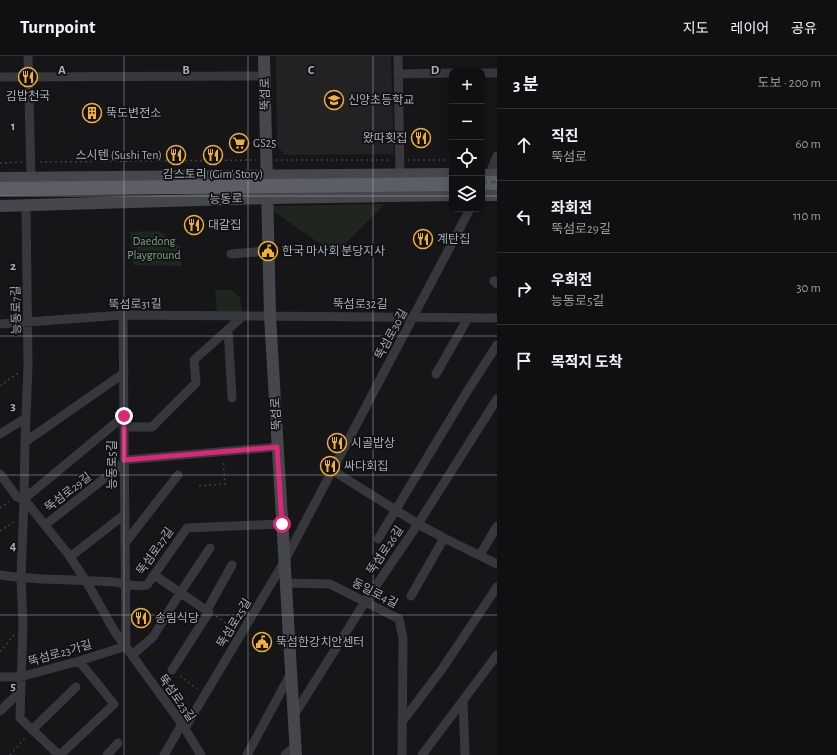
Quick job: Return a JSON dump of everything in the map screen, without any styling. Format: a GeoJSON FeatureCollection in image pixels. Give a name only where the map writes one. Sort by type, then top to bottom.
{"type":"FeatureCollection","features":[{"type":"Feature","properties":{"kind":"highway"},"geometry":{"type":"LineString","coordinates":[[0,189],[449,184]]}},
{"type":"Feature","properties":{"kind":"highway"},"geometry":{"type":"LineString","coordinates":[[0,194],[449,190]]}},
{"type":"Feature","properties":{"kind":"highway"},"geometry":{"type":"LineString","coordinates":[[485,190],[497,190]]}},
{"type":"Feature","properties":{"kind":"main road","name":"뚝섬로"},"geometry":{"type":"LineString","coordinates":[[264,56],[270,316],[296,750]]}},
{"type":"Feature","properties":{"kind":"main road","name":"능동로"},"geometry":{"type":"LineString","coordinates":[[0,178],[449,174]]}},
{"type":"Feature","properties":{"kind":"main road","name":"능동로"},"geometry":{"type":"LineString","coordinates":[[0,206],[267,198],[449,195]]}},
{"type":"Feature","properties":{"kind":"main road"},"geometry":{"type":"LineString","coordinates":[[485,195],[497,195]]}},
{"type":"Feature","properties":{"kind":"street"},"geometry":{"type":"LineString","coordinates":[[28,56],[31,177]]}},
{"type":"Feature","properties":{"kind":"street"},"geometry":{"type":"LineString","coordinates":[[398,56],[400,174]]}},
{"type":"Feature","properties":{"kind":"street"},"geometry":{"type":"LineString","coordinates":[[398,74],[449,73]]}},
{"type":"Feature","properties":{"kind":"street"},"geometry":{"type":"LineString","coordinates":[[485,73],[497,73]]}},
{"type":"Feature","properties":{"kind":"street"},"geometry":{"type":"LineString","coordinates":[[0,78],[264,76]]}},
{"type":"Feature","properties":{"kind":"street"},"geometry":{"type":"LineString","coordinates":[[489,178],[497,156]]}},
{"type":"Feature","properties":{"kind":"street","name":"능동로7길"},"geometry":{"type":"LineString","coordinates":[[26,206],[29,322],[21,578],[23,624],[20,677],[20,718],[60,755]]}},
{"type":"Feature","properties":{"kind":"street","name":"뚝섬로30길"},"geometry":{"type":"LineString","coordinates":[[284,562],[468,212]]}},
{"type":"Feature","properties":{"kind":"street"},"geometry":{"type":"LineString","coordinates":[[231,254],[268,252]]}},
{"type":"Feature","properties":{"kind":"street","name":"뚝섬로31길"},"geometry":{"type":"LineString","coordinates":[[0,324],[123,314],[270,316]]}},
{"type":"Feature","properties":{"kind":"street","name":"능동로5길"},"geometry":{"type":"LineString","coordinates":[[123,314],[126,646]]}},
{"type":"Feature","properties":{"kind":"street"},"geometry":{"type":"LineString","coordinates":[[124,427],[152,427],[196,383],[194,360],[243,316]]}},
{"type":"Feature","properties":{"kind":"street","name":"뚝섬로32길"},"geometry":{"type":"LineString","coordinates":[[270,316],[497,318]]}},
{"type":"Feature","properties":{"kind":"street"},"geometry":{"type":"LineString","coordinates":[[436,374],[468,318]]}},
{"type":"Feature","properties":{"kind":"street"},"geometry":{"type":"LineString","coordinates":[[228,329],[232,398]]}},
{"type":"Feature","properties":{"kind":"street"},"geometry":{"type":"LineString","coordinates":[[378,539],[497,345]]}},
{"type":"Feature","properties":{"kind":"street"},"geometry":{"type":"LineString","coordinates":[[25,442],[124,373]]}},
{"type":"Feature","properties":{"kind":"street","name":"뚝섬로26길"},"geometry":{"type":"LineString","coordinates":[[294,715],[365,602],[418,524],[497,399]]}},
{"type":"Feature","properties":{"kind":"street"},"geometry":{"type":"LineString","coordinates":[[24,499],[124,416]]}},
{"type":"Feature","properties":{"kind":"street"},"geometry":{"type":"LineString","coordinates":[[0,434],[26,418]]}},
{"type":"Feature","properties":{"kind":"street"},"geometry":{"type":"LineString","coordinates":[[124,462],[277,447]]}},
{"type":"Feature","properties":{"kind":"street","name":"뚝섬로29길"},"geometry":{"type":"LineString","coordinates":[[46,525],[124,462]]}},
{"type":"Feature","properties":{"kind":"street"},"geometry":{"type":"LineString","coordinates":[[332,470],[418,524],[497,564]]}},
{"type":"Feature","properties":{"kind":"street","name":"뚝섬로23길"},"geometry":{"type":"LineString","coordinates":[[0,474],[17,497],[24,499],[46,525],[70,557],[86,581],[115,632],[183,726],[200,755]]}},
{"type":"Feature","properties":{"kind":"street"},"geometry":{"type":"LineString","coordinates":[[125,543],[178,475]]}},
{"type":"Feature","properties":{"kind":"street"},"geometry":{"type":"LineString","coordinates":[[70,557],[125,514]]}},
{"type":"Feature","properties":{"kind":"street","name":"뚝섬로27길"},"geometry":{"type":"LineString","coordinates":[[0,575],[21,578],[114,582],[142,586],[147,585],[154,576],[186,528],[282,524]]}},
{"type":"Feature","properties":{"kind":"street"},"geometry":{"type":"LineString","coordinates":[[480,555],[497,526]]}},
{"type":"Feature","properties":{"kind":"street"},"geometry":{"type":"LineString","coordinates":[[410,596],[444,538]]}},
{"type":"Feature","properties":{"kind":"street"},"geometry":{"type":"LineString","coordinates":[[132,655],[153,637],[210,548]]}},
{"type":"Feature","properties":{"kind":"street","name":"뚝섬로25길"},"geometry":{"type":"LineString","coordinates":[[164,755],[205,695],[284,562]]}},
{"type":"Feature","properties":{"kind":"street"},"geometry":{"type":"LineString","coordinates":[[172,670],[208,611],[232,565]]}},
{"type":"Feature","properties":{"kind":"street"},"geometry":{"type":"LineString","coordinates":[[154,576],[208,611]]}},
{"type":"Feature","properties":{"kind":"street","name":"동일로4길"},"geometry":{"type":"LineString","coordinates":[[285,583],[330,584],[399,619],[403,638],[402,755]]}},
{"type":"Feature","properties":{"kind":"street"},"geometry":{"type":"LineString","coordinates":[[402,722],[442,669],[497,587]]}},
{"type":"Feature","properties":{"kind":"street","name":"뚝섬로23가길"},"geometry":{"type":"LineString","coordinates":[[0,677],[20,677],[79,661],[126,646]]}},
{"type":"Feature","properties":{"kind":"street"},"geometry":{"type":"LineString","coordinates":[[422,755],[497,654]]}},
{"type":"Feature","properties":{"kind":"street"},"geometry":{"type":"LineString","coordinates":[[60,755],[114,704],[79,661]]}},
{"type":"Feature","properties":{"kind":"street"},"geometry":{"type":"LineString","coordinates":[[247,755],[291,672]]}},
{"type":"Feature","properties":{"kind":"street"},"geometry":{"type":"LineString","coordinates":[[32,730],[76,687]]}},
{"type":"Feature","properties":{"kind":"street"},"geometry":{"type":"LineString","coordinates":[[0,711],[20,692]]}},
{"type":"Feature","properties":{"kind":"street"},"geometry":{"type":"LineString","coordinates":[[463,700],[465,755]]}},
{"type":"Feature","properties":{"kind":"street"},"geometry":{"type":"LineString","coordinates":[[107,755],[118,743]]}},
{"type":"Feature","properties":{"kind":"street","name":"뚝섬로"},"geometry":{"type":"LineString","coordinates":[[285,755],[296,750]]}},
{"type":"Feature","properties":{"kind":"path"},"geometry":{"type":"LineString","coordinates":[[0,163],[266,160],[449,160]]}},
{"type":"Feature","properties":{"kind":"path"},"geometry":{"type":"LineString","coordinates":[[0,386],[28,365]]}},
{"type":"Feature","properties":{"kind":"path"},"geometry":{"type":"LineString","coordinates":[[199,486],[225,484],[222,452]]}},
{"type":"Feature","properties":{"kind":"path"},"geometry":{"type":"LineString","coordinates":[[0,531],[23,516]]}},
{"type":"Feature","properties":{"kind":"path"},"geometry":{"type":"LineString","coordinates":[[208,611],[242,633]]}},
{"type":"Feature","properties":{"kind":"path"},"geometry":{"type":"LineString","coordinates":[[0,652],[23,624]]}},
{"type":"Feature","properties":{"kind":"path"},"geometry":{"type":"LineString","coordinates":[[172,670],[205,695]]}},
{"type":"Feature","properties":{"kind":"path"},"geometry":{"type":"LineString","coordinates":[[10,755],[32,730]]}},
{"type":"Feature","properties":{"kind":"shaded area","name":"신양초등학교"},"geometry":{"type":"Polygon","coordinates":[[[276,56],[391,56],[394,154],[284,155],[277,144],[276,56]]]}},
{"type":"Feature","properties":{"kind":"green space"},"geometry":{"type":"Polygon","coordinates":[[[385,204],[335,254],[273,211],[273,206],[385,204]]]}},
{"type":"Feature","properties":{"kind":"green space","name":"Daedong Playground"},"geometry":{"type":"Polygon","coordinates":[[[159,231],[181,247],[182,266],[133,265],[130,232],[159,231]]]}},
{"type":"Feature","properties":{"kind":"green space"},"geometry":{"type":"Polygon","coordinates":[[[215,290],[232,290],[240,298],[242,313],[217,312],[215,290]]]}},
{"type":"Feature","properties":{"kind":"railway"},"geometry":{"type":"LineString","coordinates":[[0,189],[449,182]]}},
{"type":"Feature","properties":{"kind":"railway"},"geometry":{"type":"LineString","coordinates":[[485,182],[497,182]]}},
{"type":"Feature","properties":{"kind":"place","name":"김밥천국"},"geometry":{"type":"Point","coordinates":[28,77]}},
{"type":"Feature","properties":{"kind":"place","name":"신양초등학교"},"geometry":{"type":"Point","coordinates":[334,100]}},
{"type":"Feature","properties":{"kind":"place","name":"뚝도변전소"},"geometry":{"type":"Point","coordinates":[92,113]}},
{"type":"Feature","properties":{"kind":"place","name":"왔따횟집"},"geometry":{"type":"Point","coordinates":[421,138]}},
{"type":"Feature","properties":{"kind":"place","name":"GS25"},"geometry":{"type":"Point","coordinates":[239,143]}},
{"type":"Feature","properties":{"kind":"place","name":"스시텐 (Sushi Ten)"},"geometry":{"type":"Point","coordinates":[176,155]}},
{"type":"Feature","properties":{"kind":"place","name":"김스토리 (Gim' Story)"},"geometry":{"type":"Point","coordinates":[213,155]}},
{"type":"Feature","properties":{"kind":"place","name":"대갈집"},"geometry":{"type":"Point","coordinates":[194,225]}},
{"type":"Feature","properties":{"kind":"place","name":"계탄집"},"geometry":{"type":"Point","coordinates":[423,239]}},
{"type":"Feature","properties":{"kind":"place","name":"한국 마사회 분당지사"},"geometry":{"type":"Point","coordinates":[268,251]}},
{"type":"Feature","properties":{"kind":"place","name":"시골밥상"},"geometry":{"type":"Point","coordinates":[337,443]}},
{"type":"Feature","properties":{"kind":"place","name":"싸다회집"},"geometry":{"type":"Point","coordinates":[330,466]}},
{"type":"Feature","properties":{"kind":"place","name":"송림식당"},"geometry":{"type":"Point","coordinates":[141,618]}},
{"type":"Feature","properties":{"kind":"place","name":"뚝섬한강치안센터"},"geometry":{"type":"Point","coordinates":[262,642]}},
{"type":"Feature","properties":{"kind":"route"},"geometry":{"type":"LineString","coordinates":[[124,416],[124,460],[277,447],[282,524]]}}]}
